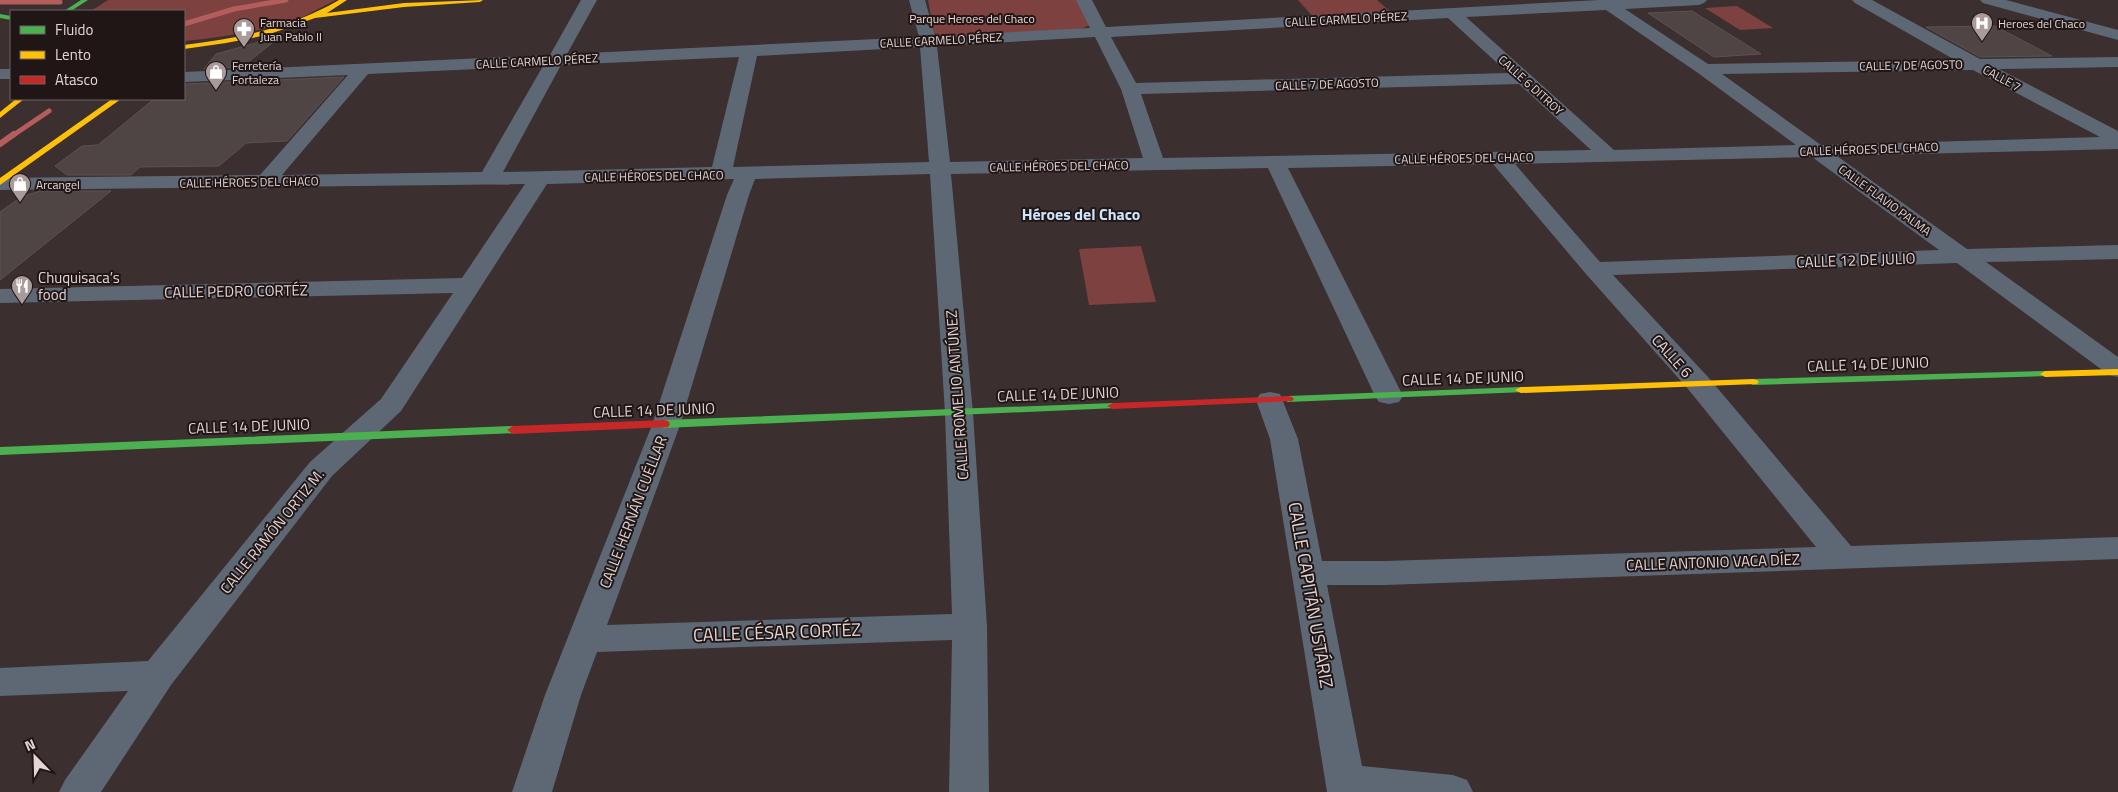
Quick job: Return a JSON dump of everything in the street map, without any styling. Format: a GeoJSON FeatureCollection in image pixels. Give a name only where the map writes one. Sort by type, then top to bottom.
{"type":"FeatureCollection","features":[{"type":"Feature","properties":{"kind":"main road"},"geometry":{"type":"LineString","coordinates":[[69,10],[85,0]]}},
{"type":"Feature","properties":{"kind":"main road"},"geometry":{"type":"LineString","coordinates":[[185,46],[230,40],[277,29],[315,16],[344,0]]}},
{"type":"Feature","properties":{"kind":"main road"},"geometry":{"type":"LineString","coordinates":[[315,16],[404,5],[480,0]]}},
{"type":"Feature","properties":{"kind":"main road"},"geometry":{"type":"LineString","coordinates":[[185,59],[230,40]]}},
{"type":"Feature","properties":{"kind":"main road"},"geometry":{"type":"LineString","coordinates":[[0,116],[19,100]]}},
{"type":"Feature","properties":{"kind":"main road"},"geometry":{"type":"LineString","coordinates":[[0,183],[117,100]]}},
{"type":"Feature","properties":{"kind":"main road","name":"CALLE 14 DE JUNIO"},"geometry":{"type":"LineString","coordinates":[[0,451],[1698,383],[2118,370]]}},
{"type":"Feature","properties":{"kind":"street"},"geometry":{"type":"LineString","coordinates":[[489,178],[589,0]]}},
{"type":"Feature","properties":{"kind":"street","name":"CALLE ROMELIO ANTÚNEZ"},"geometry":{"type":"LineString","coordinates":[[917,0],[928,41],[959,413],[970,626],[969,792]]}},
{"type":"Feature","properties":{"kind":"street"},"geometry":{"type":"LineString","coordinates":[[1084,0],[1130,89],[1155,164]]}},
{"type":"Feature","properties":{"kind":"street","name":"CALLE CARMELO PÉREZ"},"geometry":{"type":"LineString","coordinates":[[185,77],[749,51],[1100,31],[1453,14],[1605,3],[1699,0]]}},
{"type":"Feature","properties":{"kind":"street","name":"CALLE 7"},"geometry":{"type":"LineString","coordinates":[[1860,0],[2118,141]]}},
{"type":"Feature","properties":{"kind":"street"},"geometry":{"type":"LineString","coordinates":[[1988,0],[2118,35]]}},
{"type":"Feature","properties":{"kind":"street","name":"CALLE FLAVIO PALMA"},"geometry":{"type":"LineString","coordinates":[[1605,3],[1704,69],[2118,370]]}},
{"type":"Feature","properties":{"kind":"street","name":"CALLE 6 DITROY"},"geometry":{"type":"LineString","coordinates":[[1453,14],[1608,156]]}},
{"type":"Feature","properties":{"kind":"street","name":"CALLE HERNÁN CUÉLLAR"},"geometry":{"type":"LineString","coordinates":[[532,792],[563,695],[666,425],[738,195],[734,174],[749,51]]}},
{"type":"Feature","properties":{"kind":"street","name":"CALLE 7 DE AGOSTO"},"geometry":{"type":"LineString","coordinates":[[1704,69],[2118,62]]}},
{"type":"Feature","properties":{"kind":"street"},"geometry":{"type":"LineString","coordinates":[[264,183],[362,70]]}},
{"type":"Feature","properties":{"kind":"street","name":"CALLE 7 DE AGOSTO"},"geometry":{"type":"LineString","coordinates":[[1130,89],[1524,78]]}},
{"type":"Feature","properties":{"kind":"street","name":"CALLE HÉROES DEL CHACO"},"geometry":{"type":"LineString","coordinates":[[0,183],[264,183],[540,178],[940,168],[1608,156],[2118,141]]}},
{"type":"Feature","properties":{"kind":"street","name":"CALLE 6"},"geometry":{"type":"LineString","coordinates":[[1499,158],[1594,269],[1698,383],[1842,557]]}},
{"type":"Feature","properties":{"kind":"street"},"geometry":{"type":"LineString","coordinates":[[1275,162],[1389,396]]}},
{"type":"Feature","properties":{"kind":"street","name":"CALLE RAMÓN ORTIZ M."},"geometry":{"type":"LineString","coordinates":[[78,792],[158,675],[320,469],[391,405],[540,178]]}},
{"type":"Feature","properties":{"kind":"street","name":"CALLE 12 DE JULIO"},"geometry":{"type":"LineString","coordinates":[[1594,269],[2118,252]]}},
{"type":"Feature","properties":{"kind":"street","name":"CALLE PEDRO CORTÉZ"},"geometry":{"type":"LineString","coordinates":[[0,296],[471,285]]}},
{"type":"Feature","properties":{"kind":"street","name":"CALLE CAPITÁN USTÁRIZ"},"geometry":{"type":"LineString","coordinates":[[1270,400],[1284,439],[1346,787]]}},
{"type":"Feature","properties":{"kind":"street","name":"CALLE ANTONIO VACA DÍEZ"},"geometry":{"type":"LineString","coordinates":[[1307,573],[1395,573],[2118,548]]}},
{"type":"Feature","properties":{"kind":"street","name":"CALLE CÉSAR CORTÉZ"},"geometry":{"type":"LineString","coordinates":[[585,639],[970,626]]}},
{"type":"Feature","properties":{"kind":"street"},"geometry":{"type":"LineString","coordinates":[[0,682],[158,675]]}},
{"type":"Feature","properties":{"kind":"street"},"geometry":{"type":"LineString","coordinates":[[1346,787],[1453,792]]}},
{"type":"Feature","properties":{"kind":"green space"},"geometry":{"type":"Polygon","coordinates":[[[108,0],[336,0],[305,16],[276,26],[185,41],[185,10],[93,10],[108,0]]]}},
{"type":"Feature","properties":{"kind":"green space","name":"Parque Heroes del Chaco"},"geometry":{"type":"Polygon","coordinates":[[[928,0],[1079,0],[1090,25],[1081,29],[940,36],[934,33],[928,0]]]}},
{"type":"Feature","properties":{"kind":"green space"},"geometry":{"type":"Polygon","coordinates":[[[1298,0],[1377,0],[1392,13],[1314,18],[1298,0]]]}},
{"type":"Feature","properties":{"kind":"green space"},"geometry":{"type":"Polygon","coordinates":[[[1737,6],[1773,28],[1740,30],[1705,8],[1737,6]]]}},
{"type":"Feature","properties":{"kind":"green space"},"geometry":{"type":"Polygon","coordinates":[[[1141,246],[1156,302],[1089,305],[1079,249],[1141,246]]]}},
{"type":"Feature","properties":{"kind":"building"},"geometry":{"type":"Polygon","coordinates":[[[1692,11],[1761,54],[1714,57],[1648,13],[1692,11]]]}},
{"type":"Feature","properties":{"kind":"building","name":"Heroes del Chaco"},"geometry":{"type":"Polygon","coordinates":[[[1995,26],[2052,56],[1980,57],[1926,27],[1995,26]]]}},
{"type":"Feature","properties":{"kind":"building"},"geometry":{"type":"Polygon","coordinates":[[[281,36],[242,67],[204,69],[216,54],[281,36]]]}},
{"type":"Feature","properties":{"kind":"building"},"geometry":{"type":"Polygon","coordinates":[[[344,77],[287,141],[246,143],[219,166],[140,167],[131,175],[67,175],[55,166],[82,146],[98,145],[153,100],[185,100],[185,84],[344,77]]]}},
{"type":"Feature","properties":{"kind":"building"},"geometry":{"type":"Polygon","coordinates":[[[40,191],[111,191],[0,280],[0,212],[21,197],[40,191]]]}},
{"type":"Feature","properties":{"kind":"waterway"},"geometry":{"type":"LineString","coordinates":[[185,24],[234,9],[286,0]]}},
{"type":"Feature","properties":{"kind":"waterway"},"geometry":{"type":"LineString","coordinates":[[0,2],[60,2]]}},
{"type":"Feature","properties":{"kind":"waterway"},"geometry":{"type":"LineString","coordinates":[[12,136],[49,111]]}},
{"type":"Feature","properties":{"kind":"waterway"},"geometry":{"type":"LineString","coordinates":[[0,144],[14,134]]}},
{"type":"Feature","properties":{"kind":"traffic: fast"},"geometry":{"type":"LineString","coordinates":[[69,10],[85,0]]}},
{"type":"Feature","properties":{"kind":"traffic: fast"},"geometry":{"type":"LineString","coordinates":[[0,16],[10,18]]}},
{"type":"Feature","properties":{"kind":"traffic: fast"},"geometry":{"type":"LineString","coordinates":[[1753,382],[2045,374]]}},
{"type":"Feature","properties":{"kind":"traffic: fast"},"geometry":{"type":"LineString","coordinates":[[1288,399],[1521,390]]}},
{"type":"Feature","properties":{"kind":"traffic: fast"},"geometry":{"type":"LineString","coordinates":[[664,424],[1113,406]]}},
{"type":"Feature","properties":{"kind":"traffic: fast"},"geometry":{"type":"LineString","coordinates":[[0,451],[513,430]]}},
{"type":"Feature","properties":{"kind":"traffic: slow"},"geometry":{"type":"LineString","coordinates":[[185,47],[247,37],[287,27],[326,11],[344,0]]}},
{"type":"Feature","properties":{"kind":"traffic: slow"},"geometry":{"type":"LineString","coordinates":[[315,16],[404,5],[480,0]]}},
{"type":"Feature","properties":{"kind":"traffic: slow"},"geometry":{"type":"LineString","coordinates":[[0,116],[19,100]]}},
{"type":"Feature","properties":{"kind":"traffic: slow"},"geometry":{"type":"LineString","coordinates":[[0,182],[116,100]]}},
{"type":"Feature","properties":{"kind":"traffic: slow"},"geometry":{"type":"LineString","coordinates":[[2045,374],[2118,372]]}},
{"type":"Feature","properties":{"kind":"traffic: slow"},"geometry":{"type":"LineString","coordinates":[[1521,390],[1753,382]]}},
{"type":"Feature","properties":{"kind":"traffic: jam"},"geometry":{"type":"LineString","coordinates":[[1113,406],[1288,399]]}},
{"type":"Feature","properties":{"kind":"traffic: jam"},"geometry":{"type":"LineString","coordinates":[[513,430],[664,424]]}},
{"type":"Feature","properties":{"kind":"place","name":"Heroes del Chaco"},"geometry":{"type":"Point","coordinates":[1982,42]}},
{"type":"Feature","properties":{"kind":"place","name":"Farmacia Juan Pablo II"},"geometry":{"type":"Point","coordinates":[244,48]}},
{"type":"Feature","properties":{"kind":"place","name":"Ferretería Fortaleza"},"geometry":{"type":"Point","coordinates":[216,91]}},
{"type":"Feature","properties":{"kind":"place","name":"Arcangel"},"geometry":{"type":"Point","coordinates":[20,203]}},
{"type":"Feature","properties":{"kind":"place","name":"Chuquisaca’s food"},"geometry":{"type":"Point","coordinates":[22,305]}},
{"type":"Feature","properties":{"kind":"district","name":"Héroes del Chaco"},"geometry":{"type":"Point","coordinates":[1081,214]}}]}
